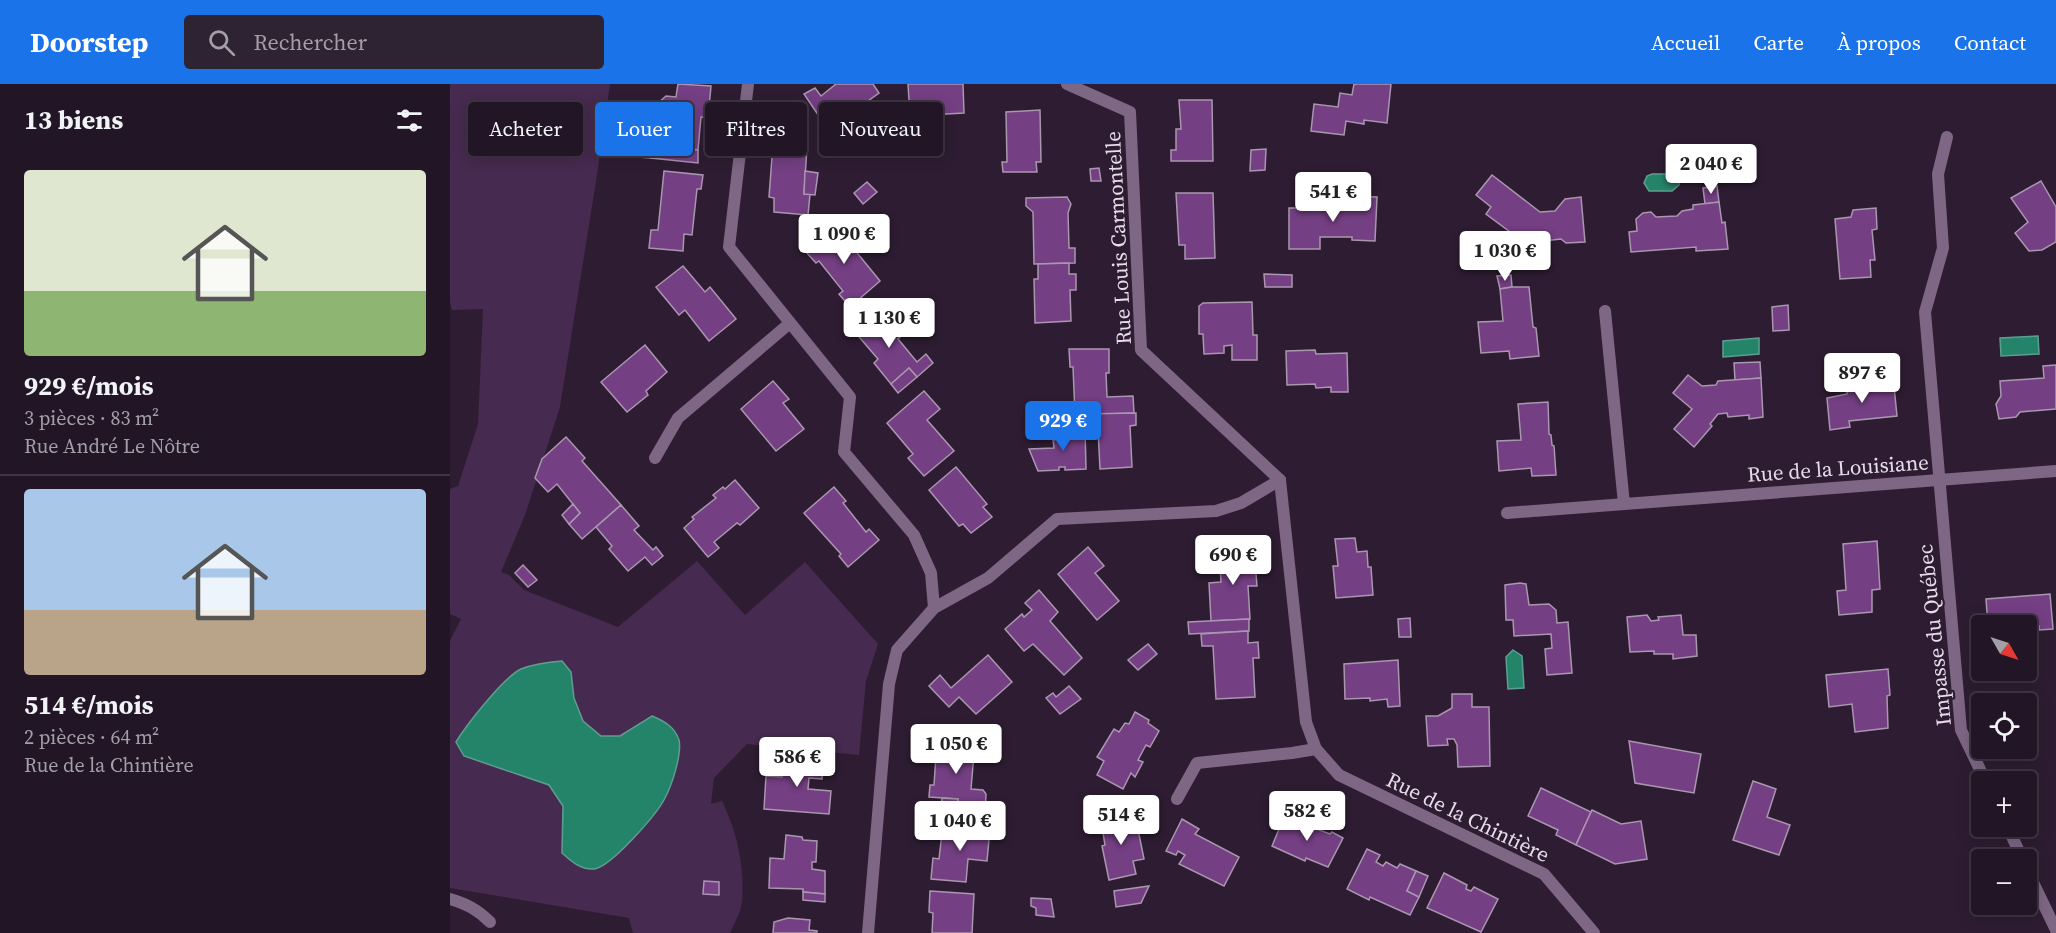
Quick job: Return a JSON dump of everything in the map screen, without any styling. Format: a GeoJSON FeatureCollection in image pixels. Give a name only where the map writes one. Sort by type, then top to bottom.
{"type":"FeatureCollection","features":[{"type":"Feature","properties":{"kind":"street"},"geometry":{"type":"LineString","coordinates":[[748,84],[729,247],[850,397],[844,453],[914,535],[931,573],[934,608]]}},
{"type":"Feature","properties":{"kind":"street","name":"Rue Louis Carmontelle"},"geometry":{"type":"LineString","coordinates":[[1067,84],[1130,112],[1141,350],[1280,480]]}},
{"type":"Feature","properties":{"kind":"street","name":"Impasse du Québec"},"geometry":{"type":"LineString","coordinates":[[1947,137],[1938,174],[1943,248],[1924,312],[1961,730],[1981,771]]}},
{"type":"Feature","properties":{"kind":"street"},"geometry":{"type":"LineString","coordinates":[[1605,311],[1624,504]]}},
{"type":"Feature","properties":{"kind":"street"},"geometry":{"type":"LineString","coordinates":[[655,458],[678,418],[790,323]]}},
{"type":"Feature","properties":{"kind":"street","name":"Rue de la Louisiane"},"geometry":{"type":"LineString","coordinates":[[1508,513],[2056,471]]}},
{"type":"Feature","properties":{"kind":"street"},"geometry":{"type":"LineString","coordinates":[[868,933],[889,684],[897,650],[934,608],[988,578],[1057,519],[1216,511],[1241,503],[1280,480]]}},
{"type":"Feature","properties":{"kind":"street","name":"Rue de la Chintière"},"geometry":{"type":"LineString","coordinates":[[1280,480],[1306,722],[1316,749],[1339,775],[1544,874],[1594,933]]}},
{"type":"Feature","properties":{"kind":"street"},"geometry":{"type":"LineString","coordinates":[[1177,799],[1197,763],[1316,749]]}},
{"type":"Feature","properties":{"kind":"street"},"geometry":{"type":"LineString","coordinates":[[2037,891],[2056,930]]}},
{"type":"Feature","properties":{"kind":"street"},"geometry":{"type":"LineString","coordinates":[[450,899],[465,903],[479,911],[490,922]]}},
{"type":"Feature","properties":{"kind":"shaded area"},"geometry":{"type":"Polygon","coordinates":[[[450,84],[610,84],[607,102],[595,102],[595,156],[600,156],[560,407],[525,515],[501,572],[509,575],[524,590],[618,627],[697,561],[745,615],[805,562],[878,644],[866,681],[859,755],[747,744],[714,778],[711,804],[722,801],[736,837],[741,863],[742,902],[730,933],[633,933],[629,918],[450,888],[450,641],[461,619],[450,614],[450,489],[458,486],[478,424],[483,309],[452,310],[450,302],[450,84]]]}},
{"type":"Feature","properties":{"kind":"shaded area"},"geometry":{"type":"Polygon","coordinates":[[[1675,174],[1679,178],[1679,185],[1672,191],[1649,191],[1644,183],[1647,176],[1675,174]]]}},
{"type":"Feature","properties":{"kind":"shaded area"},"geometry":{"type":"Polygon","coordinates":[[[2038,336],[2039,354],[2001,356],[2000,338],[2038,336]]]}},
{"type":"Feature","properties":{"kind":"shaded area"},"geometry":{"type":"Polygon","coordinates":[[[1759,338],[1759,354],[1723,357],[1723,341],[1759,338]]]}},
{"type":"Feature","properties":{"kind":"shaded area"},"geometry":{"type":"Polygon","coordinates":[[[1513,650],[1522,656],[1524,688],[1508,689],[1506,657],[1513,650]]]}},
{"type":"Feature","properties":{"kind":"shaded area"},"geometry":{"type":"Polygon","coordinates":[[[562,661],[571,672],[574,698],[583,721],[601,736],[620,736],[652,716],[675,731],[680,746],[676,769],[660,806],[622,850],[602,866],[594,869],[572,862],[562,853],[563,806],[549,785],[464,756],[456,742],[486,702],[514,674],[531,666],[562,661]]]}},
{"type":"Feature","properties":{"kind":"building"},"geometry":{"type":"Polygon","coordinates":[[[678,84],[711,86],[710,102],[705,102],[705,118],[701,117],[698,150],[693,149],[693,102],[659,102],[666,96],[676,97],[678,84]]]}},
{"type":"Feature","properties":{"kind":"building"},"geometry":{"type":"Polygon","coordinates":[[[836,84],[873,84],[879,93],[866,102],[819,102],[819,116],[804,94],[815,88],[821,96],[836,84]]]}},
{"type":"Feature","properties":{"kind":"building"},"geometry":{"type":"Polygon","coordinates":[[[908,84],[963,84],[964,113],[943,114],[943,102],[909,102],[908,84]]]}},
{"type":"Feature","properties":{"kind":"building"},"geometry":{"type":"Polygon","coordinates":[[[1354,84],[1391,84],[1387,123],[1364,120],[1364,124],[1346,121],[1344,135],[1311,131],[1314,104],[1338,107],[1340,93],[1352,95],[1354,84]]]}},
{"type":"Feature","properties":{"kind":"building"},"geometry":{"type":"Polygon","coordinates":[[[1179,100],[1212,100],[1213,161],[1171,161],[1171,150],[1176,150],[1176,129],[1181,129],[1179,100]]]}},
{"type":"Feature","properties":{"kind":"building"},"geometry":{"type":"Polygon","coordinates":[[[1040,110],[1041,162],[1036,162],[1037,172],[1003,172],[1002,162],[1007,162],[1006,112],[1040,110]]]}},
{"type":"Feature","properties":{"kind":"building"},"geometry":{"type":"Polygon","coordinates":[[[693,149],[698,150],[698,163],[651,158],[651,156],[693,156],[693,149]]]}},
{"type":"Feature","properties":{"kind":"building"},"geometry":{"type":"Polygon","coordinates":[[[1266,149],[1265,170],[1250,171],[1251,150],[1266,149]]]}},
{"type":"Feature","properties":{"kind":"building"},"geometry":{"type":"Polygon","coordinates":[[[625,156],[651,156],[651,158],[625,156]]]}},
{"type":"Feature","properties":{"kind":"building"},"geometry":{"type":"Polygon","coordinates":[[[772,156],[806,156],[804,194],[810,194],[808,215],[774,212],[774,198],[769,197],[772,156]]]}},
{"type":"Feature","properties":{"kind":"building"},"geometry":{"type":"Polygon","coordinates":[[[1099,168],[1101,181],[1091,181],[1090,169],[1099,168]]]}},
{"type":"Feature","properties":{"kind":"building"},"geometry":{"type":"Polygon","coordinates":[[[664,171],[703,175],[701,189],[697,189],[692,235],[684,234],[683,251],[649,248],[651,230],[658,230],[664,171]]]}},
{"type":"Feature","properties":{"kind":"building"},"geometry":{"type":"Polygon","coordinates":[[[805,171],[818,173],[815,195],[804,194],[805,171]]]}},
{"type":"Feature","properties":{"kind":"building"},"geometry":{"type":"Polygon","coordinates":[[[1492,175],[1540,212],[1555,211],[1565,199],[1581,197],[1585,242],[1566,243],[1561,239],[1525,243],[1486,214],[1491,207],[1476,195],[1492,175]]]}},
{"type":"Feature","properties":{"kind":"building"},"geometry":{"type":"Polygon","coordinates":[[[2041,181],[2056,207],[2056,242],[2042,250],[2029,251],[2015,233],[2028,222],[2011,198],[2041,181]]]}},
{"type":"Feature","properties":{"kind":"building"},"geometry":{"type":"Polygon","coordinates":[[[867,182],[877,192],[863,204],[854,193],[867,182]]]}},
{"type":"Feature","properties":{"kind":"building"},"geometry":{"type":"Polygon","coordinates":[[[1717,186],[1719,202],[1705,204],[1703,188],[1717,186]]]}},
{"type":"Feature","properties":{"kind":"building"},"geometry":{"type":"Polygon","coordinates":[[[1176,193],[1213,193],[1215,258],[1185,259],[1185,245],[1179,245],[1176,193]]]}},
{"type":"Feature","properties":{"kind":"building"},"geometry":{"type":"Polygon","coordinates":[[[1355,196],[1377,197],[1375,241],[1352,240],[1352,237],[1320,237],[1320,249],[1289,249],[1289,208],[1339,208],[1339,199],[1355,199],[1355,196]]]}},
{"type":"Feature","properties":{"kind":"building"},"geometry":{"type":"Polygon","coordinates":[[[1067,197],[1071,204],[1068,213],[1069,248],[1075,248],[1075,263],[1034,264],[1033,212],[1026,206],[1026,198],[1067,197]]]}},
{"type":"Feature","properties":{"kind":"building"},"geometry":{"type":"Polygon","coordinates":[[[1719,202],[1722,223],[1725,222],[1728,249],[1696,251],[1696,247],[1631,252],[1629,232],[1637,231],[1636,219],[1643,213],[1651,212],[1656,217],[1677,216],[1682,211],[1693,209],[1693,205],[1719,202]]]}},
{"type":"Feature","properties":{"kind":"building"},"geometry":{"type":"Polygon","coordinates":[[[1876,208],[1877,229],[1872,230],[1875,260],[1870,260],[1871,277],[1840,279],[1835,219],[1851,217],[1853,210],[1876,208]]]}},
{"type":"Feature","properties":{"kind":"building"},"geometry":{"type":"Polygon","coordinates":[[[839,224],[848,236],[845,238],[880,281],[850,307],[839,294],[843,291],[819,261],[816,263],[806,252],[839,224]]]}},
{"type":"Feature","properties":{"kind":"building"},"geometry":{"type":"Polygon","coordinates":[[[1069,263],[1069,274],[1076,274],[1076,290],[1070,290],[1071,321],[1035,323],[1034,279],[1038,279],[1038,264],[1069,263]]]}},
{"type":"Feature","properties":{"kind":"building"},"geometry":{"type":"Polygon","coordinates":[[[683,266],[705,292],[710,287],[736,319],[709,341],[685,310],[679,315],[656,287],[683,266]]]}},
{"type":"Feature","properties":{"kind":"building"},"geometry":{"type":"Polygon","coordinates":[[[1264,274],[1292,275],[1292,287],[1265,287],[1264,274]]]}},
{"type":"Feature","properties":{"kind":"building"},"geometry":{"type":"Polygon","coordinates":[[[1511,275],[1512,287],[1500,289],[1497,276],[1511,275]]]}},
{"type":"Feature","properties":{"kind":"building"},"geometry":{"type":"Polygon","coordinates":[[[1529,287],[1539,356],[1510,359],[1509,351],[1481,353],[1478,322],[1503,321],[1500,289],[1529,287]]]}},
{"type":"Feature","properties":{"kind":"building"},"geometry":{"type":"Polygon","coordinates":[[[1252,302],[1253,335],[1257,335],[1257,360],[1232,360],[1232,345],[1224,346],[1224,353],[1204,354],[1203,334],[1199,334],[1199,306],[1203,303],[1252,302]]]}},
{"type":"Feature","properties":{"kind":"building"},"geometry":{"type":"Polygon","coordinates":[[[1788,305],[1789,330],[1773,331],[1772,307],[1788,305]]]}},
{"type":"Feature","properties":{"kind":"building"},"geometry":{"type":"Polygon","coordinates":[[[878,310],[901,336],[898,339],[917,362],[926,354],[933,363],[917,377],[909,368],[891,384],[874,363],[878,359],[854,331],[878,310]]]}},
{"type":"Feature","properties":{"kind":"building"},"geometry":{"type":"Polygon","coordinates":[[[645,345],[667,372],[646,391],[648,395],[627,412],[601,382],[645,345]]]}},
{"type":"Feature","properties":{"kind":"building"},"geometry":{"type":"Polygon","coordinates":[[[1069,349],[1109,349],[1109,373],[1106,373],[1107,397],[1133,396],[1134,413],[1075,415],[1073,367],[1070,367],[1069,349]]]}},
{"type":"Feature","properties":{"kind":"building"},"geometry":{"type":"Polygon","coordinates":[[[1315,350],[1316,354],[1347,353],[1348,392],[1331,392],[1331,387],[1316,388],[1315,384],[1287,385],[1286,351],[1315,350]]]}},
{"type":"Feature","properties":{"kind":"building"},"geometry":{"type":"Polygon","coordinates":[[[1760,362],[1761,378],[1735,380],[1734,363],[1760,362]]]}},
{"type":"Feature","properties":{"kind":"building"},"geometry":{"type":"Polygon","coordinates":[[[2056,365],[2056,409],[2020,412],[2016,417],[1999,419],[1996,404],[2001,396],[2000,381],[2044,378],[2043,366],[2056,365]]]}},
{"type":"Feature","properties":{"kind":"building"},"geometry":{"type":"Polygon","coordinates":[[[909,368],[917,377],[898,393],[891,384],[909,368]]]}},
{"type":"Feature","properties":{"kind":"building"},"geometry":{"type":"Polygon","coordinates":[[[1688,375],[1702,386],[1716,385],[1718,381],[1761,378],[1763,417],[1749,419],[1749,415],[1728,417],[1727,413],[1718,414],[1710,424],[1712,426],[1694,447],[1674,429],[1692,409],[1673,393],[1688,375]]]}},
{"type":"Feature","properties":{"kind":"building"},"geometry":{"type":"Polygon","coordinates":[[[1882,378],[1883,386],[1894,386],[1897,416],[1849,421],[1850,427],[1830,430],[1827,398],[1847,394],[1847,389],[1857,388],[1866,379],[1882,378]]]}},
{"type":"Feature","properties":{"kind":"building"},"geometry":{"type":"Polygon","coordinates":[[[773,381],[789,399],[783,403],[804,429],[776,451],[741,409],[773,381]]]}},
{"type":"Feature","properties":{"kind":"building"},"geometry":{"type":"Polygon","coordinates":[[[924,391],[940,409],[927,420],[954,451],[924,476],[908,458],[913,454],[887,423],[924,391]]]}},
{"type":"Feature","properties":{"kind":"building"},"geometry":{"type":"Polygon","coordinates":[[[1548,402],[1549,434],[1554,446],[1556,475],[1532,476],[1531,468],[1499,471],[1497,441],[1521,440],[1518,404],[1548,402]]]}},
{"type":"Feature","properties":{"kind":"building"},"geometry":{"type":"Polygon","coordinates":[[[1136,413],[1136,425],[1130,426],[1132,467],[1100,469],[1098,429],[1085,429],[1084,414],[1136,413]]]}},
{"type":"Feature","properties":{"kind":"building"},"geometry":{"type":"Polygon","coordinates":[[[1085,428],[1086,469],[1065,470],[1065,467],[1059,467],[1059,470],[1038,471],[1029,449],[1054,448],[1053,440],[1061,439],[1060,429],[1085,428]]]}},
{"type":"Feature","properties":{"kind":"building"},"geometry":{"type":"Polygon","coordinates":[[[566,437],[585,458],[582,461],[621,505],[582,539],[569,524],[580,513],[557,484],[548,492],[535,478],[542,459],[566,437]]]}},
{"type":"Feature","properties":{"kind":"building"},"geometry":{"type":"Polygon","coordinates":[[[956,467],[987,504],[983,507],[992,517],[971,533],[963,524],[959,526],[929,490],[956,467]]]}},
{"type":"Feature","properties":{"kind":"building"},"geometry":{"type":"Polygon","coordinates":[[[735,480],[759,508],[740,525],[737,523],[714,542],[719,548],[708,557],[684,528],[694,519],[692,517],[716,498],[713,495],[723,487],[725,489],[735,480]]]}},
{"type":"Feature","properties":{"kind":"building"},"geometry":{"type":"Polygon","coordinates":[[[834,487],[846,501],[843,503],[866,532],[869,529],[879,540],[848,567],[839,556],[841,554],[804,513],[834,487]]]}},
{"type":"Feature","properties":{"kind":"building"},"geometry":{"type":"Polygon","coordinates":[[[573,504],[580,513],[569,524],[562,515],[573,504]]]}},
{"type":"Feature","properties":{"kind":"building"},"geometry":{"type":"Polygon","coordinates":[[[621,505],[639,526],[634,530],[653,550],[656,547],[663,556],[652,565],[645,557],[628,571],[609,549],[612,546],[596,527],[621,505]]]}},
{"type":"Feature","properties":{"kind":"building"},"geometry":{"type":"Polygon","coordinates":[[[1355,538],[1357,552],[1367,551],[1368,567],[1371,567],[1373,595],[1336,598],[1333,566],[1338,566],[1335,539],[1355,538]]]}},
{"type":"Feature","properties":{"kind":"building"},"geometry":{"type":"Polygon","coordinates":[[[1877,541],[1880,589],[1872,590],[1872,612],[1839,615],[1837,591],[1846,590],[1843,544],[1877,541]]]}},
{"type":"Feature","properties":{"kind":"building"},"geometry":{"type":"Polygon","coordinates":[[[1088,547],[1104,566],[1095,573],[1119,601],[1097,620],[1058,574],[1088,547]]]}},
{"type":"Feature","properties":{"kind":"building"},"geometry":{"type":"Polygon","coordinates":[[[1254,549],[1257,586],[1248,586],[1250,619],[1211,621],[1209,583],[1221,582],[1219,552],[1254,549]]]}},
{"type":"Feature","properties":{"kind":"building"},"geometry":{"type":"Polygon","coordinates":[[[523,565],[537,580],[528,587],[515,573],[523,565]]]}},
{"type":"Feature","properties":{"kind":"building"},"geometry":{"type":"Polygon","coordinates":[[[1526,584],[1529,605],[1549,604],[1556,610],[1557,623],[1568,622],[1572,673],[1547,675],[1545,649],[1552,648],[1551,634],[1514,636],[1513,620],[1506,620],[1505,585],[1526,584]]]}},
{"type":"Feature","properties":{"kind":"building"},"geometry":{"type":"Polygon","coordinates":[[[1039,590],[1058,612],[1050,621],[1082,658],[1064,675],[1033,644],[1024,651],[1005,629],[1022,614],[1024,617],[1032,610],[1025,603],[1039,590]]]}},
{"type":"Feature","properties":{"kind":"building"},"geometry":{"type":"Polygon","coordinates":[[[2050,594],[2053,629],[2039,630],[2037,615],[1987,615],[1986,599],[2050,594]]]}},
{"type":"Feature","properties":{"kind":"building"},"geometry":{"type":"Polygon","coordinates":[[[1647,615],[1651,621],[1659,620],[1658,617],[1681,615],[1683,635],[1696,635],[1697,656],[1673,659],[1673,654],[1654,654],[1654,651],[1630,652],[1627,617],[1647,615]]]}},
{"type":"Feature","properties":{"kind":"building"},"geometry":{"type":"Polygon","coordinates":[[[1410,618],[1411,637],[1399,637],[1398,619],[1410,618]]]}},
{"type":"Feature","properties":{"kind":"building"},"geometry":{"type":"Polygon","coordinates":[[[1249,619],[1249,631],[1189,634],[1188,622],[1249,619]]]}},
{"type":"Feature","properties":{"kind":"building"},"geometry":{"type":"Polygon","coordinates":[[[1248,631],[1248,643],[1258,642],[1259,658],[1253,658],[1255,697],[1216,699],[1213,646],[1202,646],[1201,634],[1248,631]]]}},
{"type":"Feature","properties":{"kind":"building"},"geometry":{"type":"Polygon","coordinates":[[[1148,644],[1157,654],[1138,670],[1128,660],[1148,644]]]}},
{"type":"Feature","properties":{"kind":"building"},"geometry":{"type":"Polygon","coordinates":[[[988,655],[1012,682],[976,714],[959,697],[949,707],[929,686],[940,675],[951,688],[988,655]]]}},
{"type":"Feature","properties":{"kind":"building"},"geometry":{"type":"Polygon","coordinates":[[[1398,660],[1400,706],[1388,707],[1387,699],[1370,701],[1370,698],[1345,699],[1344,664],[1398,660]]]}},
{"type":"Feature","properties":{"kind":"building"},"geometry":{"type":"Polygon","coordinates":[[[1888,669],[1890,695],[1887,696],[1888,728],[1855,732],[1852,704],[1829,707],[1826,675],[1888,669]]]}},
{"type":"Feature","properties":{"kind":"building"},"geometry":{"type":"Polygon","coordinates":[[[1069,686],[1081,699],[1060,714],[1046,698],[1053,693],[1056,697],[1069,686]]]}},
{"type":"Feature","properties":{"kind":"building"},"geometry":{"type":"Polygon","coordinates":[[[1452,694],[1472,694],[1472,707],[1489,707],[1490,766],[1458,767],[1457,745],[1454,739],[1447,739],[1448,745],[1428,746],[1426,716],[1438,716],[1452,708],[1452,694]]]}},
{"type":"Feature","properties":{"kind":"building"},"geometry":{"type":"Polygon","coordinates":[[[1135,712],[1149,720],[1148,723],[1159,731],[1150,747],[1146,745],[1138,760],[1143,762],[1135,777],[1131,773],[1123,789],[1097,775],[1104,761],[1097,757],[1114,729],[1119,732],[1125,723],[1129,724],[1135,712]]]}},
{"type":"Feature","properties":{"kind":"building"},"geometry":{"type":"Polygon","coordinates":[[[932,737],[975,742],[971,789],[983,790],[986,794],[985,815],[957,811],[958,799],[929,797],[930,785],[934,785],[936,755],[931,754],[932,737]]]}},
{"type":"Feature","properties":{"kind":"building"},"geometry":{"type":"Polygon","coordinates":[[[1629,741],[1701,754],[1694,793],[1635,783],[1629,741]]]}},
{"type":"Feature","properties":{"kind":"building"},"geometry":{"type":"Polygon","coordinates":[[[784,756],[810,758],[810,761],[823,762],[822,779],[809,778],[808,789],[831,791],[829,814],[764,809],[766,776],[782,777],[784,756]]]}},
{"type":"Feature","properties":{"kind":"building"},"geometry":{"type":"Polygon","coordinates":[[[1753,781],[1776,789],[1767,817],[1790,825],[1779,855],[1733,840],[1753,781]]]}},
{"type":"Feature","properties":{"kind":"building"},"geometry":{"type":"Polygon","coordinates":[[[1541,788],[1591,812],[1576,845],[1556,835],[1558,830],[1528,816],[1541,788]]]}},
{"type":"Feature","properties":{"kind":"building"},"geometry":{"type":"Polygon","coordinates":[[[942,798],[958,799],[957,811],[941,810],[942,798]]]}},
{"type":"Feature","properties":{"kind":"building"},"geometry":{"type":"Polygon","coordinates":[[[1592,810],[1621,824],[1641,821],[1647,859],[1615,864],[1576,845],[1592,810]]]}},
{"type":"Feature","properties":{"kind":"building"},"geometry":{"type":"Polygon","coordinates":[[[1135,815],[1144,859],[1133,861],[1136,874],[1109,880],[1102,846],[1105,845],[1103,833],[1098,833],[1096,822],[1135,815]]]}},
{"type":"Feature","properties":{"kind":"building"},"geometry":{"type":"Polygon","coordinates":[[[1284,817],[1330,834],[1332,832],[1343,838],[1328,867],[1306,858],[1305,861],[1272,846],[1284,817]]]}},
{"type":"Feature","properties":{"kind":"building"},"geometry":{"type":"Polygon","coordinates":[[[1182,819],[1199,829],[1195,834],[1239,857],[1224,886],[1179,864],[1185,855],[1178,851],[1176,855],[1166,851],[1182,819]]]}},
{"type":"Feature","properties":{"kind":"building"},"geometry":{"type":"Polygon","coordinates":[[[943,824],[990,829],[987,861],[968,859],[966,882],[931,879],[933,858],[939,859],[943,824]]]}},
{"type":"Feature","properties":{"kind":"building"},"geometry":{"type":"Polygon","coordinates":[[[786,835],[817,841],[816,862],[812,862],[812,869],[825,871],[825,894],[803,892],[803,889],[769,888],[770,858],[784,859],[786,835]]]}},
{"type":"Feature","properties":{"kind":"building"},"geometry":{"type":"Polygon","coordinates":[[[1367,849],[1380,855],[1376,862],[1383,866],[1386,862],[1397,868],[1400,864],[1416,871],[1407,891],[1419,897],[1410,915],[1347,889],[1367,849]]]}},
{"type":"Feature","properties":{"kind":"building"},"geometry":{"type":"Polygon","coordinates":[[[1416,871],[1428,876],[1419,897],[1407,891],[1416,871]]]}},
{"type":"Feature","properties":{"kind":"building"},"geometry":{"type":"Polygon","coordinates":[[[1444,873],[1467,885],[1466,889],[1471,891],[1474,887],[1498,899],[1481,932],[1427,908],[1444,873]]]}},
{"type":"Feature","properties":{"kind":"building"},"geometry":{"type":"Polygon","coordinates":[[[704,881],[719,882],[719,895],[703,894],[704,881]]]}},
{"type":"Feature","properties":{"kind":"building"},"geometry":{"type":"Polygon","coordinates":[[[1149,886],[1141,903],[1116,907],[1114,891],[1149,886]]]}},
{"type":"Feature","properties":{"kind":"building"},"geometry":{"type":"Polygon","coordinates":[[[930,891],[974,894],[972,933],[932,933],[933,913],[929,912],[930,891]]]}},
{"type":"Feature","properties":{"kind":"building"},"geometry":{"type":"Polygon","coordinates":[[[803,892],[825,894],[825,902],[803,900],[803,892]]]}},
{"type":"Feature","properties":{"kind":"building"},"geometry":{"type":"Polygon","coordinates":[[[1031,898],[1051,899],[1054,917],[1036,915],[1036,908],[1031,906],[1031,898]]]}},
{"type":"Feature","properties":{"kind":"building"},"geometry":{"type":"Polygon","coordinates":[[[788,918],[810,920],[809,930],[817,931],[817,933],[773,933],[774,922],[788,918]]]}}]}
